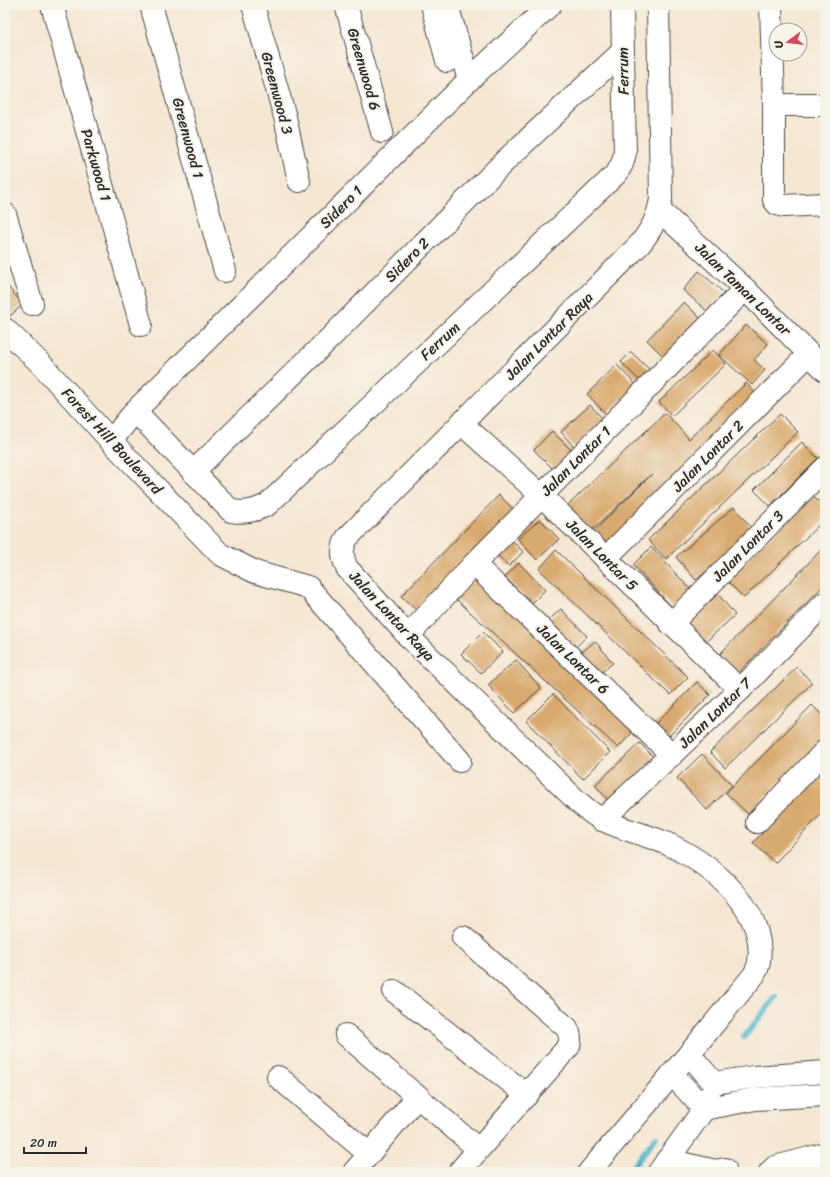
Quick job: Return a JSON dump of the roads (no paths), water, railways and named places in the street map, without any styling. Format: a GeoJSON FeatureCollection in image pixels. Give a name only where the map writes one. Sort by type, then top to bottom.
{"type":"FeatureCollection","features":[{"type":"Feature","properties":{"kind":"street","name":"Parkwood 1"},"geometry":{"type":"LineString","coordinates":[[52,5],[141,325]]}},
{"type":"Feature","properties":{"kind":"street","name":"Greenwood 1"},"geometry":{"type":"LineString","coordinates":[[151,5],[225,271]]}},
{"type":"Feature","properties":{"kind":"street","name":"Greenwood 3"},"geometry":{"type":"LineString","coordinates":[[253,5],[285,117],[299,181]]}},
{"type":"Feature","properties":{"kind":"street","name":"Greenwood 6"},"geometry":{"type":"LineString","coordinates":[[346,5],[382,132]]}},
{"type":"Feature","properties":{"kind":"street"},"geometry":{"type":"LineString","coordinates":[[432,5],[447,61]]}},
{"type":"Feature","properties":{"kind":"street"},"geometry":{"type":"LineString","coordinates":[[447,5],[469,80]]}},
{"type":"Feature","properties":{"kind":"street","name":"Sidero 1"},"geometry":{"type":"LineString","coordinates":[[110,441],[135,411],[469,80],[550,5]]}},
{"type":"Feature","properties":{"kind":"street","name":"Ferrum"},"geometry":{"type":"LineString","coordinates":[[135,411],[231,511],[255,511],[267,505],[617,173],[622,164],[625,153],[622,5]]}},
{"type":"Feature","properties":{"kind":"street","name":"Jalan Lontar Raya"},"geometry":{"type":"LineString","coordinates":[[589,1172],[754,975],[759,962],[760,948],[755,926],[744,906],[732,891],[720,878],[694,859],[672,846],[602,820],[576,800],[408,636],[347,568],[342,552],[347,538],[640,244],[651,230],[659,210],[661,199],[658,5]]}},
{"type":"Feature","properties":{"kind":"street"},"geometry":{"type":"LineString","coordinates":[[771,5],[774,105],[774,200],[777,204],[784,206],[825,204]]}},
{"type":"Feature","properties":{"kind":"street","name":"Sidero 2"},"geometry":{"type":"LineString","coordinates":[[194,472],[333,335],[507,159],[623,50]]}},
{"type":"Feature","properties":{"kind":"street"},"geometry":{"type":"LineString","coordinates":[[774,105],[825,105]]}},
{"type":"Feature","properties":{"kind":"street","name":"Jalan Taman Lontar"},"geometry":{"type":"LineString","coordinates":[[659,210],[746,290],[825,370]]}},
{"type":"Feature","properties":{"kind":"street"},"geometry":{"type":"LineString","coordinates":[[5,214],[32,304]]}},
{"type":"Feature","properties":{"kind":"street","name":"Jalan Lontar 1"},"geometry":{"type":"LineString","coordinates":[[408,636],[474,564],[746,290]]}},
{"type":"Feature","properties":{"kind":"street","name":"Forest Hill Boulevard"},"geometry":{"type":"LineString","coordinates":[[5,329],[42,365],[110,441],[220,554],[254,572],[308,587],[460,761]]}},
{"type":"Feature","properties":{"kind":"street","name":"Jalan Lontar 2"},"geometry":{"type":"LineString","coordinates":[[606,558],[809,354]]}},
{"type":"Feature","properties":{"kind":"street","name":"Jalan Lontar 5"},"geometry":{"type":"LineString","coordinates":[[461,423],[542,496],[740,690]]}},
{"type":"Feature","properties":{"kind":"street","name":"Jalan Lontar 3"},"geometry":{"type":"LineString","coordinates":[[671,624],[825,468]]}},
{"type":"Feature","properties":{"kind":"street","name":"Jalan Lontar 6"},"geometry":{"type":"LineString","coordinates":[[474,564],[672,755]]}},
{"type":"Feature","properties":{"kind":"street","name":"Jalan Lontar 7"},"geometry":{"type":"LineString","coordinates":[[602,820],[740,690],[825,604]]}},
{"type":"Feature","properties":{"kind":"street"},"geometry":{"type":"LineString","coordinates":[[757,822],[825,751]]}},
{"type":"Feature","properties":{"kind":"street"},"geometry":{"type":"LineString","coordinates":[[459,1172],[569,1046],[570,1042],[567,1028],[463,937]]}},
{"type":"Feature","properties":{"kind":"street"},"geometry":{"type":"LineString","coordinates":[[394,991],[527,1095]]}},
{"type":"Feature","properties":{"kind":"street"},"geometry":{"type":"LineString","coordinates":[[346,1035],[478,1149]]}},
{"type":"Feature","properties":{"kind":"street"},"geometry":{"type":"LineString","coordinates":[[689,1054],[714,1083]]}},
{"type":"Feature","properties":{"kind":"street"},"geometry":{"type":"LineString","coordinates":[[714,1083],[754,1077],[825,1072]]}},
{"type":"Feature","properties":{"kind":"street"},"geometry":{"type":"LineString","coordinates":[[672,1074],[704,1109]]}},
{"type":"Feature","properties":{"kind":"street"},"geometry":{"type":"LineString","coordinates":[[278,1077],[369,1154]]}},
{"type":"Feature","properties":{"kind":"street"},"geometry":{"type":"LineString","coordinates":[[663,1166],[704,1109],[714,1083]]}},
{"type":"Feature","properties":{"kind":"street"},"geometry":{"type":"LineString","coordinates":[[704,1109],[755,1099],[825,1095]]}},
{"type":"Feature","properties":{"kind":"street"},"geometry":{"type":"LineString","coordinates":[[354,1172],[418,1096]]}},
{"type":"Feature","properties":{"kind":"street"},"geometry":{"type":"LineString","coordinates":[[770,1172],[775,1167],[825,1154]]}},
{"type":"Feature","properties":{"kind":"street"},"geometry":{"type":"LineString","coordinates":[[663,1166],[716,1171],[725,1169]]}},
{"type":"Feature","properties":{"kind":"waterway"},"geometry":{"type":"LineString","coordinates":[[744,1037],[776,997]]}},
{"type":"Feature","properties":{"kind":"waterway"},"geometry":{"type":"LineString","coordinates":[[629,1172],[656,1137]]}}]}
